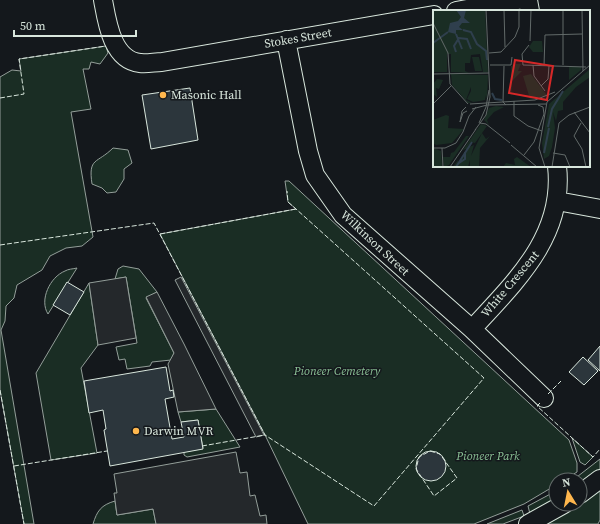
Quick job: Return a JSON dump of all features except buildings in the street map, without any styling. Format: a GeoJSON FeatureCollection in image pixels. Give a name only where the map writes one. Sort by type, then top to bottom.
{"type":"FeatureCollection","features":[{"type":"Feature","properties":{"kind":"street","name":"Stokes Street"},"geometry":{"type":"LineString","coordinates":[[103,0],[109,31],[118,49],[126,59],[140,63],[162,62],[433,15]]}},
{"type":"Feature","properties":{"kind":"street"},"geometry":{"type":"LineString","coordinates":[[458,7],[518,0]]}},
{"type":"Feature","properties":{"kind":"street"},"geometry":{"type":"LineString","coordinates":[[528,0],[530,10]]}},
{"type":"Feature","properties":{"kind":"street","name":"Wilkinson Street"},"geometry":{"type":"LineString","coordinates":[[286,40],[308,151],[315,175],[328,196],[343,215],[472,330],[544,398]]}},
{"type":"Feature","properties":{"kind":"street","name":"White Crescent"},"geometry":{"type":"LineString","coordinates":[[472,330],[530,264],[540,247],[557,200],[557,167]]}},
{"type":"Feature","properties":{"kind":"street"},"geometry":{"type":"LineString","coordinates":[[557,200],[600,209]]}},
{"type":"Feature","properties":{"kind":"street"},"geometry":{"type":"LineString","coordinates":[[588,488],[600,479]]}},
{"type":"Feature","properties":{"kind":"street"},"geometry":{"type":"LineString","coordinates":[[528,524],[550,512]]}},
{"type":"Feature","properties":{"kind":"green space"},"geometry":{"type":"Polygon","coordinates":[[[106,46],[108,53],[100,64],[91,62],[89,69],[83,69],[91,109],[71,112],[93,237],[82,246],[66,248],[50,256],[42,270],[17,285],[14,298],[6,306],[5,321],[1,330],[34,524],[24,524],[0,390],[0,77],[12,70],[21,71],[19,59],[106,46]]]}},
{"type":"Feature","properties":{"kind":"green space"},"geometry":{"type":"Polygon","coordinates":[[[113,148],[128,150],[132,163],[124,169],[124,179],[116,192],[107,193],[102,188],[92,184],[91,169],[95,162],[113,148]]]}},
{"type":"Feature","properties":{"kind":"green space","name":"Pioneer Cemetery"},"geometry":{"type":"Polygon","coordinates":[[[285,181],[289,181],[569,440],[577,463],[577,472],[548,472],[548,490],[524,504],[474,524],[308,524],[265,435],[160,234],[296,209],[288,202],[285,181]]]}},
{"type":"Feature","properties":{"kind":"green space"},"geometry":{"type":"Polygon","coordinates":[[[123,266],[139,269],[157,292],[146,298],[174,353],[171,360],[152,362],[150,366],[127,369],[125,359],[119,360],[116,347],[137,343],[126,277],[115,279],[118,269],[123,266]]]}},
{"type":"Feature","properties":{"kind":"green space"},"geometry":{"type":"Polygon","coordinates":[[[77,268],[48,314],[45,296],[51,284],[60,274],[77,268]]]}},
{"type":"Feature","properties":{"kind":"green space"},"geometry":{"type":"Polygon","coordinates":[[[89,283],[98,345],[81,368],[97,453],[51,460],[36,373],[89,283]]]}},
{"type":"Feature","properties":{"kind":"green space"},"geometry":{"type":"Polygon","coordinates":[[[216,409],[240,447],[187,457],[184,455],[184,452],[203,448],[198,420],[181,422],[178,412],[216,409]]]}},
{"type":"Feature","properties":{"kind":"green space"},"geometry":{"type":"Polygon","coordinates":[[[572,438],[593,457],[585,465],[580,462],[572,438]]]}},
{"type":"Feature","properties":{"kind":"green space"},"geometry":{"type":"Polygon","coordinates":[[[600,459],[600,469],[588,477],[588,472],[583,472],[600,459]]]}},
{"type":"Feature","properties":{"kind":"green space"},"geometry":{"type":"Polygon","coordinates":[[[600,489],[600,520],[598,524],[546,524],[565,512],[588,512],[588,497],[600,489]]]}},
{"type":"Feature","properties":{"kind":"green space"},"geometry":{"type":"Polygon","coordinates":[[[548,495],[548,504],[530,514],[528,506],[548,495]]]}},
{"type":"Feature","properties":{"kind":"green space"},"geometry":{"type":"Polygon","coordinates":[[[115,501],[117,515],[153,509],[156,524],[93,524],[100,509],[106,504],[115,501]]]}},
{"type":"Feature","properties":{"kind":"green space"},"geometry":{"type":"Polygon","coordinates":[[[522,510],[524,516],[503,524],[487,524],[522,510]]]}},
{"type":"Feature","properties":{"kind":"shaded area"},"geometry":{"type":"Polygon","coordinates":[[[126,277],[136,338],[98,345],[89,283],[126,277]]]}},
{"type":"Feature","properties":{"kind":"shaded area"},"geometry":{"type":"Polygon","coordinates":[[[181,277],[264,435],[256,437],[175,280],[181,277]]]}},
{"type":"Feature","properties":{"kind":"shaded area"},"geometry":{"type":"Polygon","coordinates":[[[157,292],[216,409],[178,412],[168,364],[174,353],[146,297],[157,292]]]}},
{"type":"Feature","properties":{"kind":"shaded area"},"geometry":{"type":"Polygon","coordinates":[[[236,452],[240,473],[247,472],[250,496],[255,495],[260,516],[266,515],[267,524],[156,524],[153,509],[117,515],[114,493],[117,493],[114,474],[236,452]]]}},
{"type":"Feature","properties":{"kind":"fence"},"geometry":{"type":"LineString","coordinates":[[0,98],[24,94],[19,59],[106,46]]}},
{"type":"Feature","properties":{"kind":"fence"},"geometry":{"type":"LineString","coordinates":[[0,245],[154,223],[265,435],[374,506],[484,378],[288,202],[287,191]]}},
{"type":"Feature","properties":{"kind":"fence"},"geometry":{"type":"LineString","coordinates":[[160,234],[296,209]]}},
{"type":"Feature","properties":{"kind":"fence"},"geometry":{"type":"LineString","coordinates":[[548,394],[561,381]]}},
{"type":"Feature","properties":{"kind":"fence"},"geometry":{"type":"LineString","coordinates":[[0,390],[24,524]]}},
{"type":"Feature","properties":{"kind":"fence"},"geometry":{"type":"LineString","coordinates":[[540,403],[537,406],[593,457],[600,449]]}},
{"type":"Feature","properties":{"kind":"fence"},"geometry":{"type":"LineString","coordinates":[[202,446],[265,435]]}},
{"type":"Feature","properties":{"kind":"fence"},"geometry":{"type":"LineString","coordinates":[[14,466],[107,451]]}},
{"type":"Feature","properties":{"kind":"fence"},"geometry":{"type":"LineString","coordinates":[[430,451],[440,454],[457,478],[434,496],[416,469],[419,457],[430,451]]}},
{"type":"Feature","properties":{"kind":"place","name":"Masonic Hall"},"geometry":{"type":"Point","coordinates":[163,95]}},
{"type":"Feature","properties":{"kind":"place","name":"Darwin MVR"},"geometry":{"type":"Point","coordinates":[136,431]}},
{"type":"Feature","properties":{"kind":"park label","name":"Pioneer Park"},"geometry":{"type":"Point","coordinates":[488,456]}}]}
